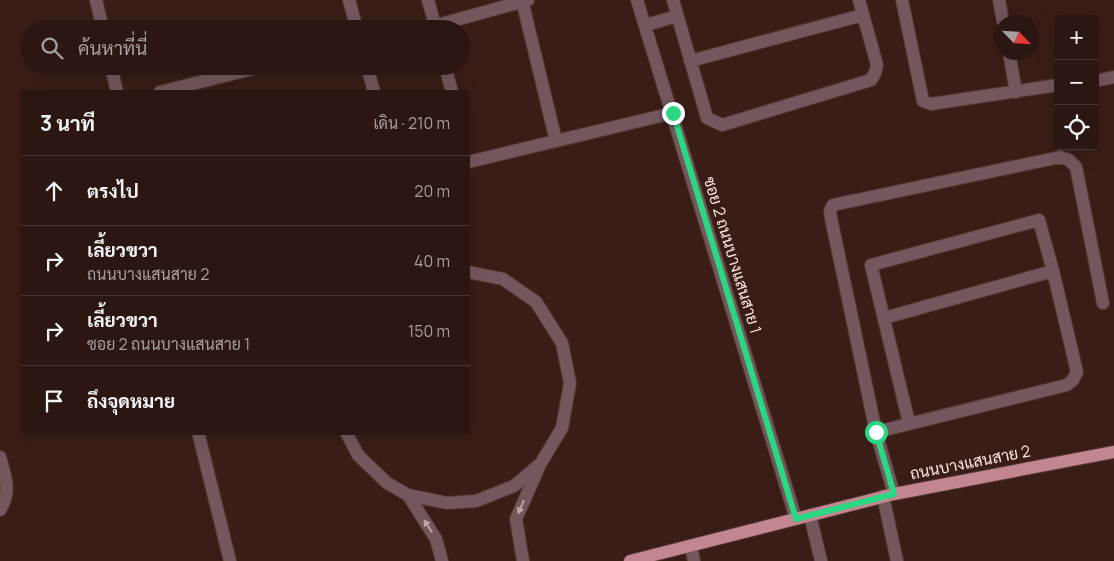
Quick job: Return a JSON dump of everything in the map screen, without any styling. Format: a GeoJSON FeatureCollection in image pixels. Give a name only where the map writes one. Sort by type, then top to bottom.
{"type":"FeatureCollection","features":[{"type":"Feature","properties":{"kind":"main road","name":"ถนนบางแสนสาย 2"},"geometry":{"type":"LineString","coordinates":[[630,561],[888,495],[1114,452]]}},
{"type":"Feature","properties":{"kind":"street"},"geometry":{"type":"LineString","coordinates":[[96,0],[101,20]]}},
{"type":"Feature","properties":{"kind":"street"},"geometry":{"type":"LineString","coordinates":[[349,0],[355,20]]}},
{"type":"Feature","properties":{"kind":"street"},"geometry":{"type":"LineString","coordinates":[[428,0],[430,20]]}},
{"type":"Feature","properties":{"kind":"street"},"geometry":{"type":"LineString","coordinates":[[458,20],[524,0],[556,141]]}},
{"type":"Feature","properties":{"kind":"street","name":"ซอย 2 ถนนบางแสนสาย 1"},"geometry":{"type":"LineString","coordinates":[[637,0],[796,519]]}},
{"type":"Feature","properties":{"kind":"street"},"geometry":{"type":"LineString","coordinates":[[673,0],[707,118],[722,125],[871,80],[876,73],[876,65],[859,0]]}},
{"type":"Feature","properties":{"kind":"street"},"geometry":{"type":"LineString","coordinates":[[902,0],[923,101],[931,104],[1054,86]]}},
{"type":"Feature","properties":{"kind":"street"},"geometry":{"type":"LineString","coordinates":[[999,0],[1002,15]]}},
{"type":"Feature","properties":{"kind":"street"},"geometry":{"type":"LineString","coordinates":[[690,61],[863,15]]}},
{"type":"Feature","properties":{"kind":"street"},"geometry":{"type":"LineString","coordinates":[[646,25],[677,16]]}},
{"type":"Feature","properties":{"kind":"street"},"geometry":{"type":"LineString","coordinates":[[1010,60],[1016,92]]}},
{"type":"Feature","properties":{"kind":"street"},"geometry":{"type":"LineString","coordinates":[[113,75],[117,90]]}},
{"type":"Feature","properties":{"kind":"street"},"geometry":{"type":"LineString","coordinates":[[168,90],[228,75]]}},
{"type":"Feature","properties":{"kind":"street"},"geometry":{"type":"LineString","coordinates":[[369,75],[373,90]]}},
{"type":"Feature","properties":{"kind":"street"},"geometry":{"type":"LineString","coordinates":[[447,75],[451,90]]}},
{"type":"Feature","properties":{"kind":"street"},"geometry":{"type":"LineString","coordinates":[[1099,80],[1114,76]]}},
{"type":"Feature","properties":{"kind":"street"},"geometry":{"type":"LineString","coordinates":[[470,158],[556,141],[673,113]]}},
{"type":"Feature","properties":{"kind":"street"},"geometry":{"type":"LineString","coordinates":[[897,561],[888,495],[876,432],[831,218],[830,211],[833,205],[1060,157],[1069,160],[1076,167],[1103,303]]}},
{"type":"Feature","properties":{"kind":"street"},"geometry":{"type":"LineString","coordinates":[[876,432],[909,424],[1067,385],[1073,380],[1077,372],[1039,220],[871,265],[909,424]]}},
{"type":"Feature","properties":{"kind":"street"},"geometry":{"type":"LineString","coordinates":[[884,318],[1053,271]]}},
{"type":"Feature","properties":{"kind":"street"},"geometry":{"type":"LineString","coordinates":[[470,272],[503,279],[536,302],[562,343],[570,383],[562,428],[541,462],[516,519],[523,561]]}},
{"type":"Feature","properties":{"kind":"street"},"geometry":{"type":"LineString","coordinates":[[199,435],[230,561]]}},
{"type":"Feature","properties":{"kind":"street"},"geometry":{"type":"LineString","coordinates":[[348,435],[358,454],[387,483],[408,494],[447,503],[476,501],[514,486],[541,462]]}},
{"type":"Feature","properties":{"kind":"street"},"geometry":{"type":"LineString","coordinates":[[0,457],[8,487],[0,510]]}},
{"type":"Feature","properties":{"kind":"street"},"geometry":{"type":"LineString","coordinates":[[408,494],[436,539],[442,561]]}},
{"type":"Feature","properties":{"kind":"street"},"geometry":{"type":"LineString","coordinates":[[810,515],[821,561]]}},
{"type":"Feature","properties":{"kind":"street"},"geometry":{"type":"LineString","coordinates":[[691,546],[694,561]]}},
{"type":"Feature","properties":{"kind":"route"},"geometry":{"type":"LineString","coordinates":[[673,113],[796,519],[894,494],[876,432]]}}]}
